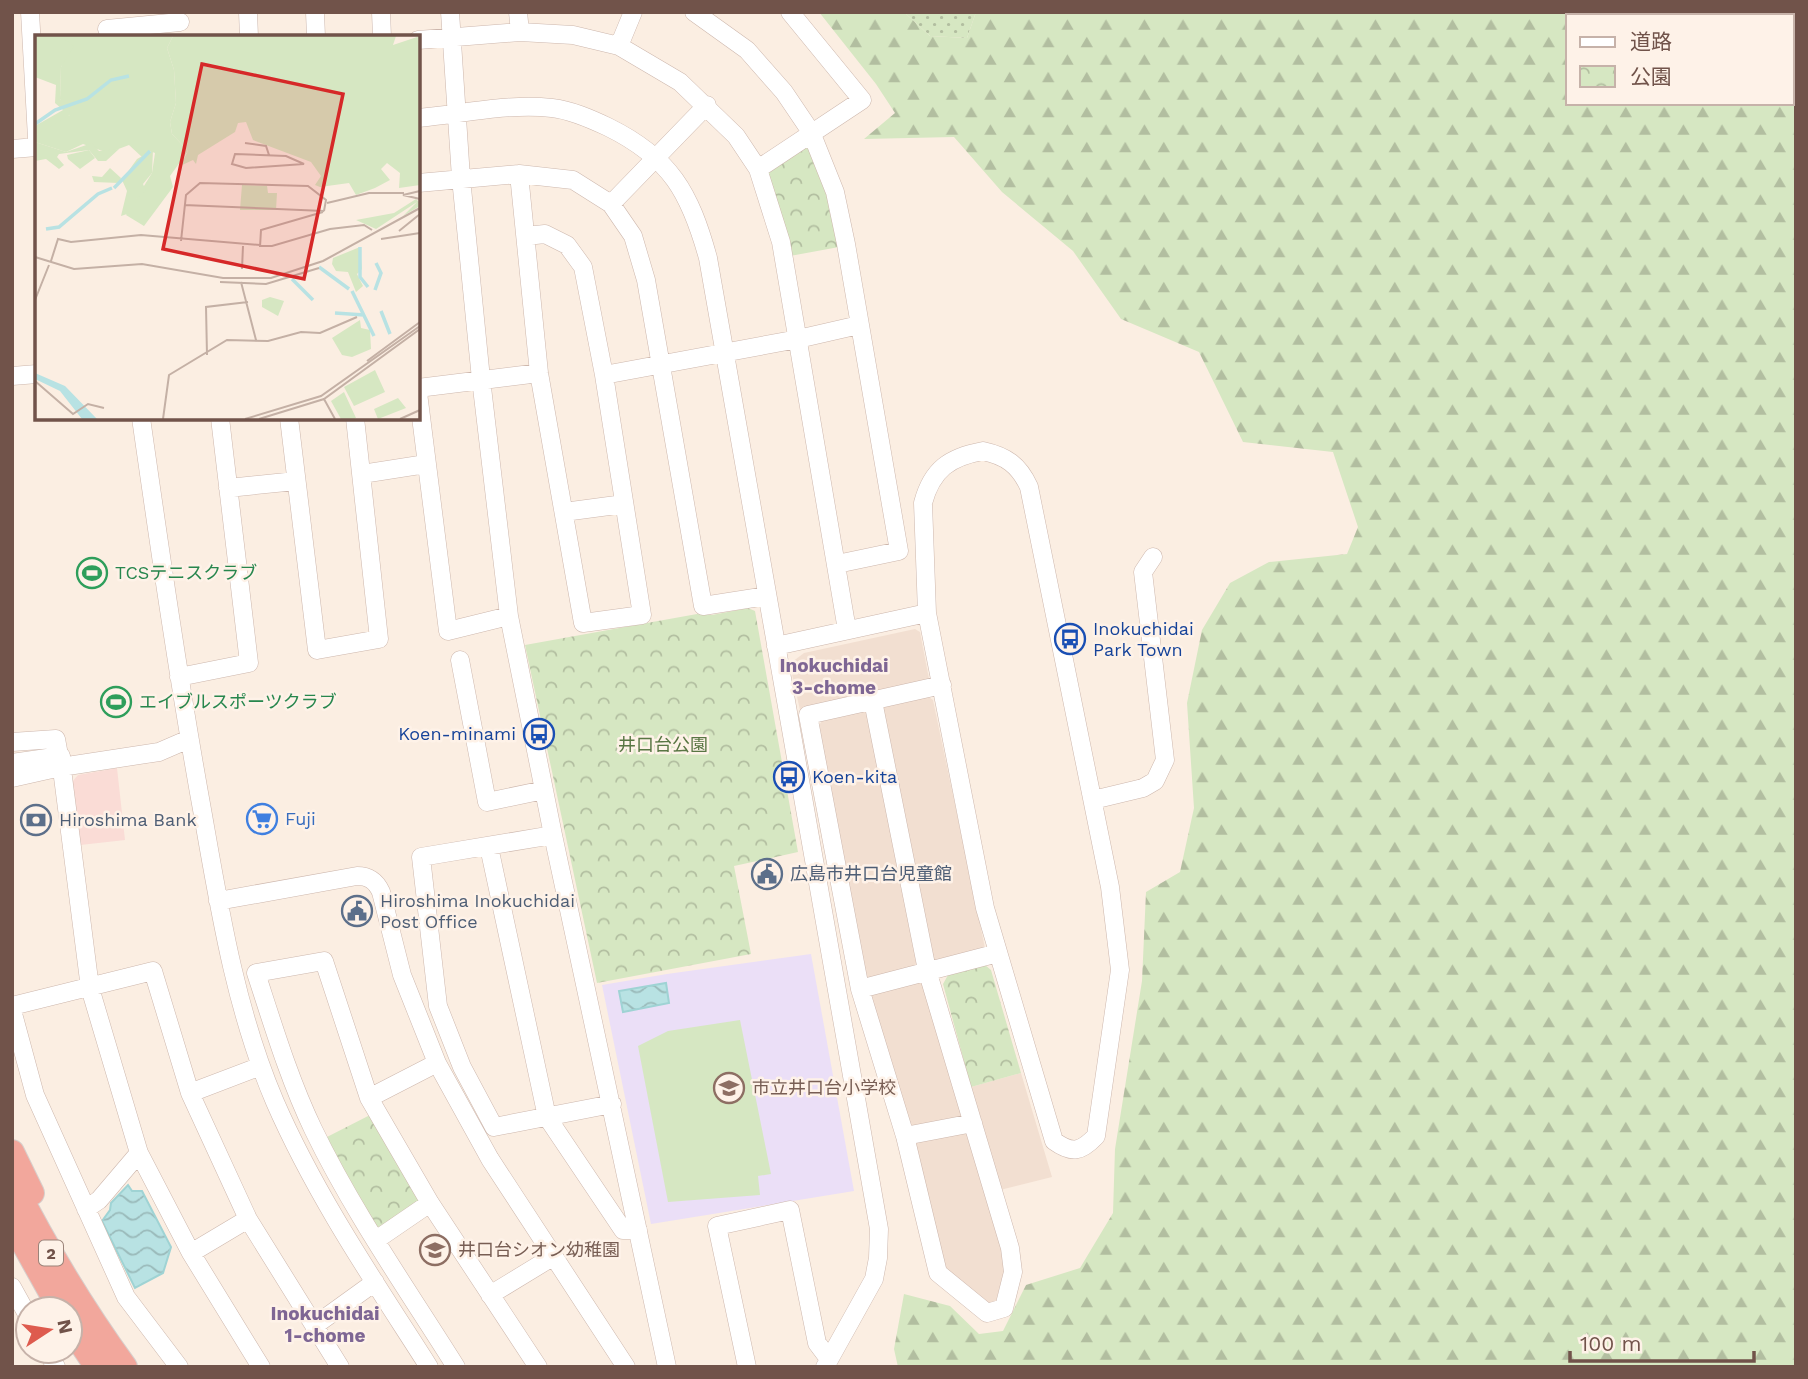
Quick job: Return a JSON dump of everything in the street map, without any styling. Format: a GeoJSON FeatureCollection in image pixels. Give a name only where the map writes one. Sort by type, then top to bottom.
{"type":"FeatureCollection","features":[{"type":"Feature","properties":{"kind":"highway"},"geometry":{"type":"LineString","coordinates":[[12,1152],[70,1295]]}},
{"type":"Feature","properties":{"kind":"highway","name":"2"},"geometry":{"type":"LineString","coordinates":[[12,1181],[68,1295]]}},
{"type":"Feature","properties":{"kind":"highway","name":"2"},"geometry":{"type":"LineString","coordinates":[[12,1223],[52,1295]]}},
{"type":"Feature","properties":{"kind":"highway","name":"2"},"geometry":{"type":"LineString","coordinates":[[84,1327],[125,1367]]}},
{"type":"Feature","properties":{"kind":"highway","name":"2"},"geometry":{"type":"LineString","coordinates":[[84,1331],[97,1367]]}},
{"type":"Feature","properties":{"kind":"street"},"geometry":{"type":"LineString","coordinates":[[30,12],[35,102]]}},
{"type":"Feature","properties":{"kind":"street"},"geometry":{"type":"LineString","coordinates":[[248,12],[249,35]]}},
{"type":"Feature","properties":{"kind":"street"},"geometry":{"type":"LineString","coordinates":[[314,12],[316,35]]}},
{"type":"Feature","properties":{"kind":"street"},"geometry":{"type":"LineString","coordinates":[[381,12],[382,35]]}},
{"type":"Feature","properties":{"kind":"street"},"geometry":{"type":"LineString","coordinates":[[450,12],[461,178],[509,616],[667,1367]]}},
{"type":"Feature","properties":{"kind":"street"},"geometry":{"type":"LineString","coordinates":[[518,12],[520,32]]}},
{"type":"Feature","properties":{"kind":"street"},"geometry":{"type":"LineString","coordinates":[[619,46],[633,12]]}},
{"type":"Feature","properties":{"kind":"street"},"geometry":{"type":"LineString","coordinates":[[694,12],[747,50],[784,92],[811,132],[835,192],[899,551],[837,564]]}},
{"type":"Feature","properties":{"kind":"street"},"geometry":{"type":"LineString","coordinates":[[758,169],[862,100],[790,12]]}},
{"type":"Feature","properties":{"kind":"street"},"geometry":{"type":"LineString","coordinates":[[107,26],[180,24]]}},
{"type":"Feature","properties":{"kind":"street"},"geometry":{"type":"LineString","coordinates":[[420,40],[520,32],[573,34],[619,46],[680,82],[707,105],[736,136],[758,169],[780,242],[847,630]]}},
{"type":"Feature","properties":{"kind":"street"},"geometry":{"type":"LineString","coordinates":[[611,204],[707,105]]}},
{"type":"Feature","properties":{"kind":"street"},"geometry":{"type":"LineString","coordinates":[[420,118],[521,107],[554,108],[590,118],[624,135],[656,156],[677,183],[697,218],[708,258],[879,1229],[874,1279],[827,1363]]}},
{"type":"Feature","properties":{"kind":"street"},"geometry":{"type":"LineString","coordinates":[[12,149],[35,147]]}},
{"type":"Feature","properties":{"kind":"street"},"geometry":{"type":"LineString","coordinates":[[519,174],[539,373],[583,624],[642,615],[604,375],[583,267],[567,245],[545,234],[526,236]]}},
{"type":"Feature","properties":{"kind":"street"},"geometry":{"type":"LineString","coordinates":[[420,183],[519,174],[573,180],[611,204],[633,236],[646,281],[703,606],[767,596]]}},
{"type":"Feature","properties":{"kind":"street"},"geometry":{"type":"LineString","coordinates":[[604,375],[859,325]]}},
{"type":"Feature","properties":{"kind":"street"},"geometry":{"type":"LineString","coordinates":[[12,376],[35,373]]}},
{"type":"Feature","properties":{"kind":"street"},"geometry":{"type":"LineString","coordinates":[[420,390],[539,373]]}},
{"type":"Feature","properties":{"kind":"street"},"geometry":{"type":"LineString","coordinates":[[420,408],[448,631],[509,616]]}},
{"type":"Feature","properties":{"kind":"street"},"geometry":{"type":"LineString","coordinates":[[141,420],[178,677],[218,901],[244,1018],[261,1066],[304,1164],[429,1367]]}},
{"type":"Feature","properties":{"kind":"street"},"geometry":{"type":"LineString","coordinates":[[178,677],[250,663],[220,420]]}},
{"type":"Feature","properties":{"kind":"street"},"geometry":{"type":"LineString","coordinates":[[289,420],[317,650],[379,639],[355,420]]}},
{"type":"Feature","properties":{"kind":"street"},"geometry":{"type":"LineString","coordinates":[[983,450],[1000,455],[1023,472],[1029,487],[1110,887],[1120,970],[1096,1136],[1087,1146],[1075,1150],[1064,1149],[1054,1141],[985,908],[927,613],[923,503],[928,486],[946,463],[966,454],[983,450]]}},
{"type":"Feature","properties":{"kind":"street"},"geometry":{"type":"LineString","coordinates":[[362,474],[426,464]]}},
{"type":"Feature","properties":{"kind":"street"},"geometry":{"type":"LineString","coordinates":[[228,488],[296,481]]}},
{"type":"Feature","properties":{"kind":"street"},"geometry":{"type":"LineString","coordinates":[[564,512],[624,505]]}},
{"type":"Feature","properties":{"kind":"street"},"geometry":{"type":"LineString","coordinates":[[1093,800],[1143,788],[1156,781],[1165,760],[1143,572],[1153,557]]}},
{"type":"Feature","properties":{"kind":"street"},"geometry":{"type":"LineString","coordinates":[[776,646],[927,613]]}},
{"type":"Feature","properties":{"kind":"street"},"geometry":{"type":"LineString","coordinates":[[460,660],[487,802],[544,790]]}},
{"type":"Feature","properties":{"kind":"street"},"geometry":{"type":"LineString","coordinates":[[873,701],[927,971],[1010,1248],[1013,1272],[1004,1308],[987,1313],[938,1273],[905,1136],[860,989],[808,715],[942,685]]}},
{"type":"Feature","properties":{"kind":"street"},"geometry":{"type":"LineString","coordinates":[[12,742],[56,739],[90,988],[139,1153],[191,1253],[261,1367]]}},
{"type":"Feature","properties":{"kind":"street"},"geometry":{"type":"LineString","coordinates":[[12,763],[61,762],[159,752],[189,739]]}},
{"type":"Feature","properties":{"kind":"street"},"geometry":{"type":"LineString","coordinates":[[12,778],[61,762]]}},
{"type":"Feature","properties":{"kind":"street"},"geometry":{"type":"LineString","coordinates":[[553,835],[421,857],[438,1006],[462,1067],[494,1127],[611,1104]]}},
{"type":"Feature","properties":{"kind":"street"},"geometry":{"type":"LineString","coordinates":[[489,847],[547,1117],[623,1230],[638,1230]]}},
{"type":"Feature","properties":{"kind":"street"},"geometry":{"type":"LineString","coordinates":[[218,901],[357,876],[371,878],[381,892],[402,975],[437,1063],[490,1159],[626,1367]]}},
{"type":"Feature","properties":{"kind":"street"},"geometry":{"type":"LineString","coordinates":[[860,989],[998,953]]}},
{"type":"Feature","properties":{"kind":"street"},"geometry":{"type":"LineString","coordinates":[[456,1367],[335,1172],[312,1127],[256,973],[324,961],[369,1098],[430,1203],[538,1367]]}},
{"type":"Feature","properties":{"kind":"street"},"geometry":{"type":"LineString","coordinates":[[179,1367],[126,1297],[35,1095],[12,1008],[153,971],[191,1093],[248,1219],[340,1367]]}},
{"type":"Feature","properties":{"kind":"street"},"geometry":{"type":"LineString","coordinates":[[369,1098],[437,1063]]}},
{"type":"Feature","properties":{"kind":"street"},"geometry":{"type":"LineString","coordinates":[[191,1093],[261,1066]]}},
{"type":"Feature","properties":{"kind":"street"},"geometry":{"type":"LineString","coordinates":[[905,1136],[973,1123]]}},
{"type":"Feature","properties":{"kind":"street"},"geometry":{"type":"LineString","coordinates":[[86,1209],[99,1200],[139,1153]]}},
{"type":"Feature","properties":{"kind":"street"},"geometry":{"type":"LineString","coordinates":[[376,1240],[430,1203]]}},
{"type":"Feature","properties":{"kind":"street"},"geometry":{"type":"LineString","coordinates":[[747,1367],[717,1226],[790,1210],[817,1343],[827,1363]]}},
{"type":"Feature","properties":{"kind":"street"},"geometry":{"type":"LineString","coordinates":[[191,1253],[248,1219]]}},
{"type":"Feature","properties":{"kind":"street"},"geometry":{"type":"LineString","coordinates":[[490,1295],[554,1256]]}},
{"type":"Feature","properties":{"kind":"street"},"geometry":{"type":"LineString","coordinates":[[314,1326],[375,1282]]}},
{"type":"Feature","properties":{"kind":"shaded area"},"geometry":{"type":"Polygon","coordinates":[[[915,629],[920,632],[929,679],[924,685],[800,710],[792,662],[804,653],[915,629]]]}},
{"type":"Feature","properties":{"kind":"shaded area"},"geometry":{"type":"Polygon","coordinates":[[[926,695],[933,700],[985,948],[940,964],[930,959],[879,711],[885,704],[926,695]]]}},
{"type":"Feature","properties":{"kind":"shaded area"},"geometry":{"type":"Polygon","coordinates":[[[865,708],[871,715],[919,961],[916,969],[873,981],[864,977],[817,729],[824,717],[865,708]]]}},
{"type":"Feature","properties":{"kind":"shaded area"},"geometry":{"type":"Polygon","coordinates":[[[117,768],[125,840],[80,845],[72,782],[78,775],[117,768]]]}},
{"type":"Feature","properties":{"kind":"shaded area","name":"市立井口台小学校"},"geometry":{"type":"Polygon","coordinates":[[[811,954],[854,1191],[651,1224],[602,985],[811,954]]]}},
{"type":"Feature","properties":{"kind":"shaded area"},"geometry":{"type":"Polygon","coordinates":[[[921,978],[964,1112],[959,1120],[915,1132],[908,1124],[869,999],[875,990],[921,978]]]}},
{"type":"Feature","properties":{"kind":"shaded area"},"geometry":{"type":"Polygon","coordinates":[[[1021,1073],[1052,1177],[1000,1190],[971,1087],[1021,1073]]]}},
{"type":"Feature","properties":{"kind":"shaded area"},"geometry":{"type":"Polygon","coordinates":[[[963,1129],[972,1134],[1007,1261],[996,1301],[986,1305],[948,1278],[913,1149],[919,1139],[963,1129]]]}},
{"type":"Feature","properties":{"kind":"green space"},"geometry":{"type":"Polygon","coordinates":[[[819,12],[904,12],[930,36],[967,38],[976,12],[1796,12],[1796,1367],[898,1367],[894,1349],[904,1294],[950,1306],[979,1334],[1003,1331],[1026,1285],[1080,1268],[1113,1213],[1115,1149],[1142,981],[1146,892],[1180,872],[1194,808],[1187,703],[1202,630],[1230,583],[1269,562],[1347,554],[1358,527],[1333,452],[1243,442],[1199,352],[1121,319],[1073,251],[1002,192],[954,137],[864,139],[895,113],[876,84],[819,12]]]}},
{"type":"Feature","properties":{"kind":"green space"},"geometry":{"type":"Polygon","coordinates":[[[904,12],[976,12],[967,38],[930,36],[904,12]]]}},
{"type":"Feature","properties":{"kind":"green space"},"geometry":{"type":"Polygon","coordinates":[[[802,147],[810,149],[830,199],[839,247],[790,256],[767,177],[769,168],[802,147]]]}},
{"type":"Feature","properties":{"kind":"green space","name":"井口台公園"},"geometry":{"type":"Polygon","coordinates":[[[748,608],[755,611],[798,852],[734,866],[751,954],[597,983],[525,645],[697,614],[712,615],[748,608]]]}},
{"type":"Feature","properties":{"kind":"green space"},"geometry":{"type":"Polygon","coordinates":[[[985,965],[991,970],[1021,1073],[971,1087],[943,984],[948,975],[985,965]]]}},
{"type":"Feature","properties":{"kind":"green space"},"geometry":{"type":"Polygon","coordinates":[[[740,1020],[771,1174],[758,1176],[760,1195],[668,1202],[638,1046],[668,1031],[740,1020]]]}},
{"type":"Feature","properties":{"kind":"green space"},"geometry":{"type":"Polygon","coordinates":[[[372,1114],[421,1199],[383,1228],[374,1226],[325,1138],[372,1114]]]}},
{"type":"Feature","properties":{"kind":"water"},"geometry":{"type":"Polygon","coordinates":[[[666,983],[669,1003],[623,1012],[619,991],[666,983]]]}},
{"type":"Feature","properties":{"kind":"water"},"geometry":{"type":"Polygon","coordinates":[[[128,1185],[132,1191],[142,1191],[171,1247],[163,1273],[135,1288],[102,1221],[110,1210],[111,1203],[128,1185]]]}},
{"type":"Feature","properties":{"kind":"place","name":"TCSテニスクラブ"},"geometry":{"type":"Point","coordinates":[92,573]}},
{"type":"Feature","properties":{"kind":"place","name":"Inokuchidai Park Town"},"geometry":{"type":"Point","coordinates":[1070,639]}},
{"type":"Feature","properties":{"kind":"place","name":"エイブルスポーツクラブ"},"geometry":{"type":"Point","coordinates":[116,702]}},
{"type":"Feature","properties":{"kind":"place","name":"Koen-minami"},"geometry":{"type":"Point","coordinates":[539,734]}},
{"type":"Feature","properties":{"kind":"place","name":"Koen-kita"},"geometry":{"type":"Point","coordinates":[789,777]}},
{"type":"Feature","properties":{"kind":"place","name":"Fuji"},"geometry":{"type":"Point","coordinates":[262,819]}},
{"type":"Feature","properties":{"kind":"place","name":"Hiroshima Bank"},"geometry":{"type":"Point","coordinates":[36,820]}},
{"type":"Feature","properties":{"kind":"place","name":"広島市井口台児童館"},"geometry":{"type":"Point","coordinates":[767,874]}},
{"type":"Feature","properties":{"kind":"place","name":"Hiroshima Inokuchidai Post Office"},"geometry":{"type":"Point","coordinates":[357,911]}},
{"type":"Feature","properties":{"kind":"place","name":"市立井口台小学校"},"geometry":{"type":"Point","coordinates":[729,1088]}},
{"type":"Feature","properties":{"kind":"place","name":"井口台シオン幼稚園"},"geometry":{"type":"Point","coordinates":[435,1250]}},
{"type":"Feature","properties":{"kind":"district","name":"Inokuchidai 3-chome"},"geometry":{"type":"Point","coordinates":[834,676]}},
{"type":"Feature","properties":{"kind":"district","name":"Inokuchidai 1-chome"},"geometry":{"type":"Point","coordinates":[325,1324]}}]}
